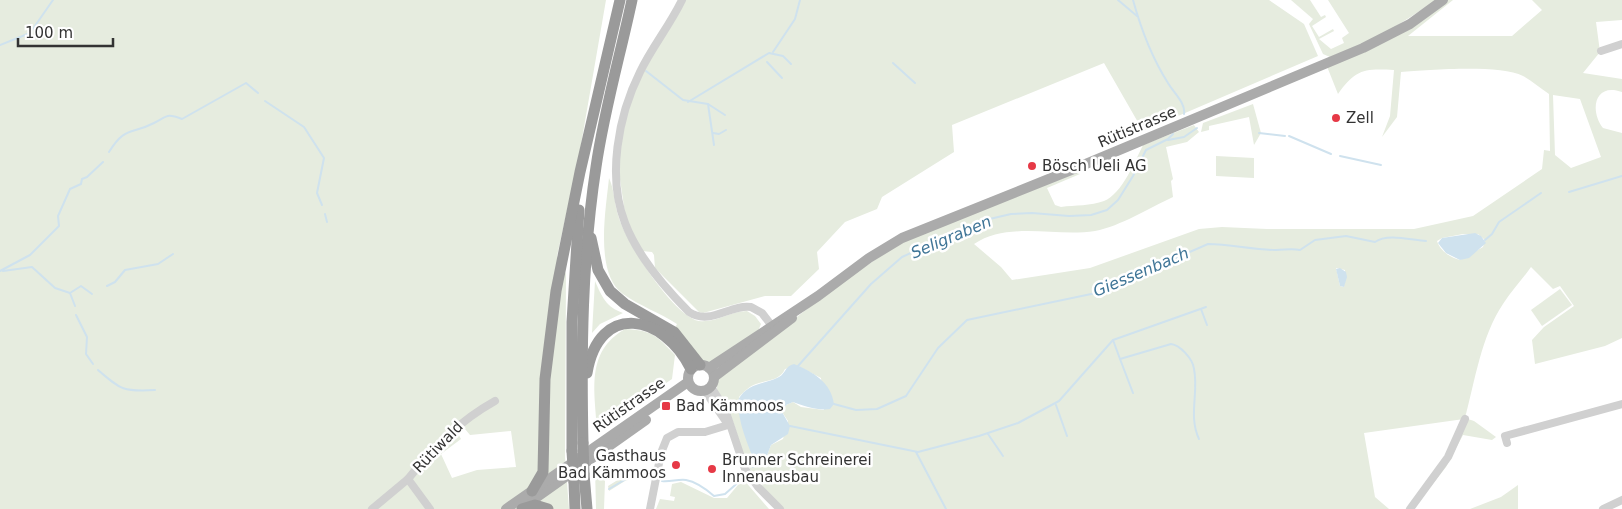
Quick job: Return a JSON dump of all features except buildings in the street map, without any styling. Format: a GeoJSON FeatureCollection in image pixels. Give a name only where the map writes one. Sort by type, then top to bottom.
{"type":"FeatureCollection","features":[{"type":"Feature","properties":{"kind":"highway"},"geometry":{"type":"LineString","coordinates":[[536,491],[543,472],[545,379],[556,291],[580,172],[620,0]]}},
{"type":"Feature","properties":{"kind":"highway"},"geometry":{"type":"LineString","coordinates":[[586,509],[582,410],[582,322],[589,220],[598,155],[632,0]]}},
{"type":"Feature","properties":{"kind":"highway"},"geometry":{"type":"LineString","coordinates":[[575,509],[572,451],[571,352],[575,247],[585,168],[599,95]]}},
{"type":"Feature","properties":{"kind":"highway"},"geometry":{"type":"LineString","coordinates":[[589,220],[596,266],[606,287],[625,304],[674,332],[705,376]]}},
{"type":"Feature","properties":{"kind":"highway"},"geometry":{"type":"LineString","coordinates":[[582,410],[588,367],[594,349],[604,335],[622,325],[642,324],[657,329],[676,345],[705,376]]}},
{"type":"Feature","properties":{"kind":"highway"},"geometry":{"type":"LineString","coordinates":[[521,509],[535,505],[548,509]]}},
{"type":"Feature","properties":{"kind":"main road","name":"Rütistrasse"},"geometry":{"type":"LineString","coordinates":[[705,376],[870,258],[908,235],[1082,166],[1363,48],[1410,24],[1443,0]]}},
{"type":"Feature","properties":{"kind":"main road"},"geometry":{"type":"LineString","coordinates":[[688,375],[705,376],[698,392],[690,385],[688,375]]}},
{"type":"Feature","properties":{"kind":"main road","name":"Rütistrasse"},"geometry":{"type":"LineString","coordinates":[[536,491],[690,385]]}},
{"type":"Feature","properties":{"kind":"main road"},"geometry":{"type":"LineString","coordinates":[[506,509],[536,491]]}},
{"type":"Feature","properties":{"kind":"main road"},"geometry":{"type":"LineString","coordinates":[[521,509],[536,491]]}},
{"type":"Feature","properties":{"kind":"street"},"geometry":{"type":"LineString","coordinates":[[682,0],[640,71],[623,119],[617,159],[618,196],[622,216],[643,258],[691,314],[708,317],[749,306],[760,310],[773,328]]}},
{"type":"Feature","properties":{"kind":"street"},"geometry":{"type":"LineString","coordinates":[[1601,51],[1622,44]]}},
{"type":"Feature","properties":{"kind":"street"},"geometry":{"type":"LineString","coordinates":[[705,376],[728,425],[745,469],[758,487],[780,509]]}},
{"type":"Feature","properties":{"kind":"street","name":"Rütiwald"},"geometry":{"type":"LineString","coordinates":[[372,509],[408,479],[436,444],[471,414],[495,401]]}},
{"type":"Feature","properties":{"kind":"street"},"geometry":{"type":"LineString","coordinates":[[1506,440],[1622,404]]}},
{"type":"Feature","properties":{"kind":"street"},"geometry":{"type":"LineString","coordinates":[[1410,509],[1444,463],[1465,419]]}},
{"type":"Feature","properties":{"kind":"street"},"geometry":{"type":"LineString","coordinates":[[650,509],[661,453],[667,438],[678,432],[705,432],[728,425]]}},
{"type":"Feature","properties":{"kind":"street","name":"Rütiwald"},"geometry":{"type":"LineString","coordinates":[[408,479],[430,509]]}},
{"type":"Feature","properties":{"kind":"street"},"geometry":{"type":"LineString","coordinates":[[1603,509],[1622,500]]}},
{"type":"Feature","properties":{"kind":"shaded area"},"geometry":{"type":"Polygon","coordinates":[[[0,0],[606,0],[579,156],[557,256],[566,274],[565,457],[569,509],[0,509],[0,0]],[[460,423],[455,428],[461,439],[441,454],[452,478],[477,470],[516,467],[511,431],[470,435],[460,423]]]}},
{"type":"Feature","properties":{"kind":"shaded area"},"geometry":{"type":"Polygon","coordinates":[[[682,0],[1269,0],[1304,24],[1318,56],[1143,131],[1104,63],[952,125],[954,152],[882,197],[877,209],[845,222],[817,252],[819,269],[791,296],[765,296],[703,313],[699,312],[655,268],[652,252],[642,251],[626,220],[617,159],[628,102],[682,0]]]}},
{"type":"Feature","properties":{"kind":"shaded area"},"geometry":{"type":"Polygon","coordinates":[[[1291,0],[1310,0],[1321,17],[1325,15],[1326,17],[1312,26],[1319,37],[1333,29],[1334,31],[1319,39],[1331,49],[1344,43],[1342,38],[1349,33],[1328,0],[1437,0],[1379,37],[1330,57],[1323,54],[1309,24],[1313,19],[1291,0]]]}},
{"type":"Feature","properties":{"kind":"shaded area"},"geometry":{"type":"Polygon","coordinates":[[[1443,0],[1453,0],[1408,36],[1512,36],[1542,10],[1532,0],[1622,0],[1622,20],[1596,22],[1600,52],[1583,73],[1622,79],[1622,92],[1613,90],[1600,94],[1597,100],[1596,113],[1603,128],[1622,133],[1622,338],[1605,346],[1535,364],[1532,340],[1544,327],[1574,306],[1560,286],[1553,289],[1531,267],[1506,299],[1495,317],[1484,345],[1465,418],[1474,421],[1496,437],[1492,440],[1463,435],[1446,467],[1413,509],[1444,463],[1464,419],[1364,433],[1375,497],[1389,509],[784,509],[767,492],[747,465],[731,415],[717,391],[717,379],[838,285],[903,241],[1076,172],[1080,174],[1047,188],[1055,205],[1061,207],[1088,205],[1104,201],[1117,192],[1132,168],[1143,145],[1194,125],[1199,132],[1187,142],[1166,147],[1173,179],[1171,181],[1173,197],[1105,229],[1080,232],[1017,231],[988,237],[974,244],[1001,267],[1012,280],[1090,268],[1199,229],[1222,227],[1267,229],[1414,229],[1473,216],[1542,169],[1544,150],[1550,151],[1549,94],[1523,76],[1512,72],[1464,69],[1401,72],[1397,117],[1382,137],[1390,116],[1394,70],[1367,70],[1361,72],[1355,75],[1338,94],[1326,64],[1372,45],[1443,0]],[[1553,95],[1555,155],[1571,168],[1601,157],[1580,99],[1553,95]],[[1463,234],[1442,238],[1437,241],[1443,251],[1453,258],[1460,260],[1483,247],[1485,240],[1478,234],[1463,234]],[[1336,268],[1340,286],[1344,287],[1345,270],[1336,268]],[[798,366],[785,369],[780,376],[753,385],[739,397],[755,464],[759,465],[766,458],[771,445],[783,439],[788,421],[782,412],[786,405],[793,402],[801,407],[824,410],[821,378],[798,366]]]}},
{"type":"Feature","properties":{"kind":"shaded area"},"geometry":{"type":"Polygon","coordinates":[[[1253,104],[1261,133],[1254,145],[1249,117],[1209,126],[1209,130],[1201,132],[1203,123],[1253,104]]]}},
{"type":"Feature","properties":{"kind":"shaded area"},"geometry":{"type":"Polygon","coordinates":[[[1216,156],[1254,158],[1254,178],[1216,176],[1216,156]]]}},
{"type":"Feature","properties":{"kind":"shaded area"},"geometry":{"type":"Polygon","coordinates":[[[609,178],[623,229],[652,277],[677,307],[699,321],[747,311],[755,316],[761,324],[758,331],[708,364],[701,361],[675,328],[677,324],[623,294],[614,284],[608,271],[605,256],[604,223],[609,178]]]}},
{"type":"Feature","properties":{"kind":"shaded area"},"geometry":{"type":"Polygon","coordinates":[[[595,281],[605,301],[612,308],[623,313],[600,324],[592,333],[595,281]]]}},
{"type":"Feature","properties":{"kind":"shaded area"},"geometry":{"type":"Polygon","coordinates":[[[1560,289],[1572,305],[1542,326],[1531,310],[1560,289]]]}},
{"type":"Feature","properties":{"kind":"shaded area"},"geometry":{"type":"Polygon","coordinates":[[[625,329],[642,331],[653,335],[675,355],[672,379],[597,430],[594,387],[598,361],[603,349],[612,338],[625,329]]]}},
{"type":"Feature","properties":{"kind":"shaded area"},"geometry":{"type":"Polygon","coordinates":[[[595,468],[605,481],[604,509],[596,509],[595,468]]]}},
{"type":"Feature","properties":{"kind":"shaded area"},"geometry":{"type":"Polygon","coordinates":[[[637,468],[640,470],[640,476],[625,481],[609,491],[608,486],[637,468]]]}},
{"type":"Feature","properties":{"kind":"shaded area"},"geometry":{"type":"Polygon","coordinates":[[[743,479],[769,509],[656,509],[660,499],[674,501],[675,497],[670,496],[672,484],[681,482],[714,498],[727,498],[743,479]]]}},
{"type":"Feature","properties":{"kind":"shaded area"},"geometry":{"type":"Polygon","coordinates":[[[1518,485],[1518,509],[1470,509],[1501,497],[1518,485]]]}},
{"type":"Feature","properties":{"kind":"water"},"geometry":{"type":"Polygon","coordinates":[[[1475,233],[1481,236],[1486,243],[1469,258],[1460,260],[1446,253],[1438,243],[1442,238],[1475,233]]]}},
{"type":"Feature","properties":{"kind":"water"},"geometry":{"type":"Polygon","coordinates":[[[1340,268],[1346,272],[1347,277],[1344,287],[1340,286],[1336,269],[1340,268]]]}},
{"type":"Feature","properties":{"kind":"water"},"geometry":{"type":"Polygon","coordinates":[[[794,364],[814,374],[825,384],[834,404],[830,409],[811,408],[793,402],[786,405],[782,412],[790,426],[788,434],[771,445],[766,458],[756,466],[742,426],[738,400],[751,387],[779,377],[789,366],[794,364]]]}},
{"type":"Feature","properties":{"kind":"waterway"},"geometry":{"type":"LineString","coordinates":[[0,45],[30,33],[53,0]]}},
{"type":"Feature","properties":{"kind":"waterway"},"geometry":{"type":"LineString","coordinates":[[773,52],[795,19],[800,0]]}},
{"type":"Feature","properties":{"kind":"waterway"},"geometry":{"type":"LineString","coordinates":[[1118,0],[1137,16]]}},
{"type":"Feature","properties":{"kind":"waterway","name":"Seligraben"},"geometry":{"type":"LineString","coordinates":[[1133,0],[1152,53],[1162,73],[1181,102],[1184,114]]}},
{"type":"Feature","properties":{"kind":"waterway"},"geometry":{"type":"LineString","coordinates":[[688,102],[769,53],[783,56],[791,64]]}},
{"type":"Feature","properties":{"kind":"waterway"},"geometry":{"type":"LineString","coordinates":[[767,62],[782,78]]}},
{"type":"Feature","properties":{"kind":"waterway"},"geometry":{"type":"LineString","coordinates":[[893,63],[915,83]]}},
{"type":"Feature","properties":{"kind":"waterway"},"geometry":{"type":"LineString","coordinates":[[646,71],[683,100],[708,104],[725,115]]}},
{"type":"Feature","properties":{"kind":"waterway"},"geometry":{"type":"LineString","coordinates":[[109,152],[120,138],[129,132],[146,127],[167,116],[182,119],[246,83],[258,93]]}},
{"type":"Feature","properties":{"kind":"waterway"},"geometry":{"type":"LineString","coordinates":[[265,101],[304,127],[324,158],[317,193],[322,205]]}},
{"type":"Feature","properties":{"kind":"waterway"},"geometry":{"type":"LineString","coordinates":[[708,104],[714,145]]}},
{"type":"Feature","properties":{"kind":"waterway"},"geometry":{"type":"LineString","coordinates":[[1168,140],[1184,137],[1197,128]]}},
{"type":"Feature","properties":{"kind":"waterway"},"geometry":{"type":"LineString","coordinates":[[713,133],[719,134],[726,130]]}},
{"type":"Feature","properties":{"kind":"waterway"},"geometry":{"type":"LineString","coordinates":[[1259,133],[1285,136]]}},
{"type":"Feature","properties":{"kind":"waterway","name":"Seligraben"},"geometry":{"type":"LineString","coordinates":[[798,366],[871,284],[902,257],[981,221],[1011,214],[1032,213],[1069,216],[1091,215],[1107,210],[1118,200],[1146,150],[1168,139],[1173,134]]}},
{"type":"Feature","properties":{"kind":"waterway"},"geometry":{"type":"LineString","coordinates":[[1289,136],[1331,154]]}},
{"type":"Feature","properties":{"kind":"waterway"},"geometry":{"type":"LineString","coordinates":[[1340,156],[1381,165]]}},
{"type":"Feature","properties":{"kind":"waterway"},"geometry":{"type":"LineString","coordinates":[[0,271],[30,255],[59,226],[58,216],[70,189],[81,184],[82,179],[87,177],[103,162]]}},
{"type":"Feature","properties":{"kind":"waterway","name":"Giessenbach"},"geometry":{"type":"LineString","coordinates":[[1569,192],[1622,176]]}},
{"type":"Feature","properties":{"kind":"waterway","name":"Giessenbach"},"geometry":{"type":"LineString","coordinates":[[1485,240],[1492,234],[1499,222],[1541,193]]}},
{"type":"Feature","properties":{"kind":"waterway"},"geometry":{"type":"LineString","coordinates":[[325,214],[327,222]]}},
{"type":"Feature","properties":{"kind":"waterway","name":"Giessenbach"},"geometry":{"type":"LineString","coordinates":[[834,404],[856,410],[877,409],[906,396],[938,348],[967,320],[1096,293],[1208,244],[1267,250],[1300,250],[1315,240],[1346,236],[1375,242],[1392,237],[1426,241]]}},
{"type":"Feature","properties":{"kind":"waterway"},"geometry":{"type":"LineString","coordinates":[[107,286],[115,282],[125,270],[158,264],[173,254]]}},
{"type":"Feature","properties":{"kind":"waterway"},"geometry":{"type":"LineString","coordinates":[[3,271],[32,267],[55,288],[70,293],[81,286],[92,294]]}},
{"type":"Feature","properties":{"kind":"waterway"},"geometry":{"type":"LineString","coordinates":[[70,293],[75,306]]}},
{"type":"Feature","properties":{"kind":"waterway"},"geometry":{"type":"LineString","coordinates":[[790,426],[918,452],[979,436],[1018,423],[1059,401],[1113,340],[1206,307]]}},
{"type":"Feature","properties":{"kind":"waterway"},"geometry":{"type":"LineString","coordinates":[[1201,309],[1207,325]]}},
{"type":"Feature","properties":{"kind":"waterway"},"geometry":{"type":"LineString","coordinates":[[76,315],[87,337],[86,354],[93,364]]}},
{"type":"Feature","properties":{"kind":"waterway"},"geometry":{"type":"LineString","coordinates":[[1113,340],[1120,359],[1171,344],[1186,353],[1194,369],[1194,422],[1199,439]]}},
{"type":"Feature","properties":{"kind":"waterway"},"geometry":{"type":"LineString","coordinates":[[1120,359],[1133,393]]}},
{"type":"Feature","properties":{"kind":"waterway"},"geometry":{"type":"LineString","coordinates":[[98,370],[118,386],[129,390],[155,390]]}},
{"type":"Feature","properties":{"kind":"waterway"},"geometry":{"type":"LineString","coordinates":[[1056,405],[1067,436]]}},
{"type":"Feature","properties":{"kind":"waterway"},"geometry":{"type":"LineString","coordinates":[[988,434],[1003,456]]}},
{"type":"Feature","properties":{"kind":"waterway"},"geometry":{"type":"LineString","coordinates":[[916,452],[946,509]]}},
{"type":"Feature","properties":{"kind":"waterway","name":"Giessenbach"},"geometry":{"type":"LineString","coordinates":[[609,489],[638,472]]}},
{"type":"Feature","properties":{"kind":"waterway","name":"Giessenbach"},"geometry":{"type":"LineString","coordinates":[[662,481],[690,481],[701,486],[714,496],[725,494],[742,479]]}},
{"type":"Feature","properties":{"kind":"place","name":"Zell"},"geometry":{"type":"Point","coordinates":[1336,118]}},
{"type":"Feature","properties":{"kind":"place","name":"Bösch Ueli AG"},"geometry":{"type":"Point","coordinates":[1032,166]}},
{"type":"Feature","properties":{"kind":"place","name":"Bad Kämmoos"},"geometry":{"type":"Point","coordinates":[666,406]}},
{"type":"Feature","properties":{"kind":"place","name":"Gasthaus Bad Kämmoos"},"geometry":{"type":"Point","coordinates":[676,465]}},
{"type":"Feature","properties":{"kind":"place","name":"Brunner Schreinerei Innenausbau"},"geometry":{"type":"Point","coordinates":[712,469]}}]}
